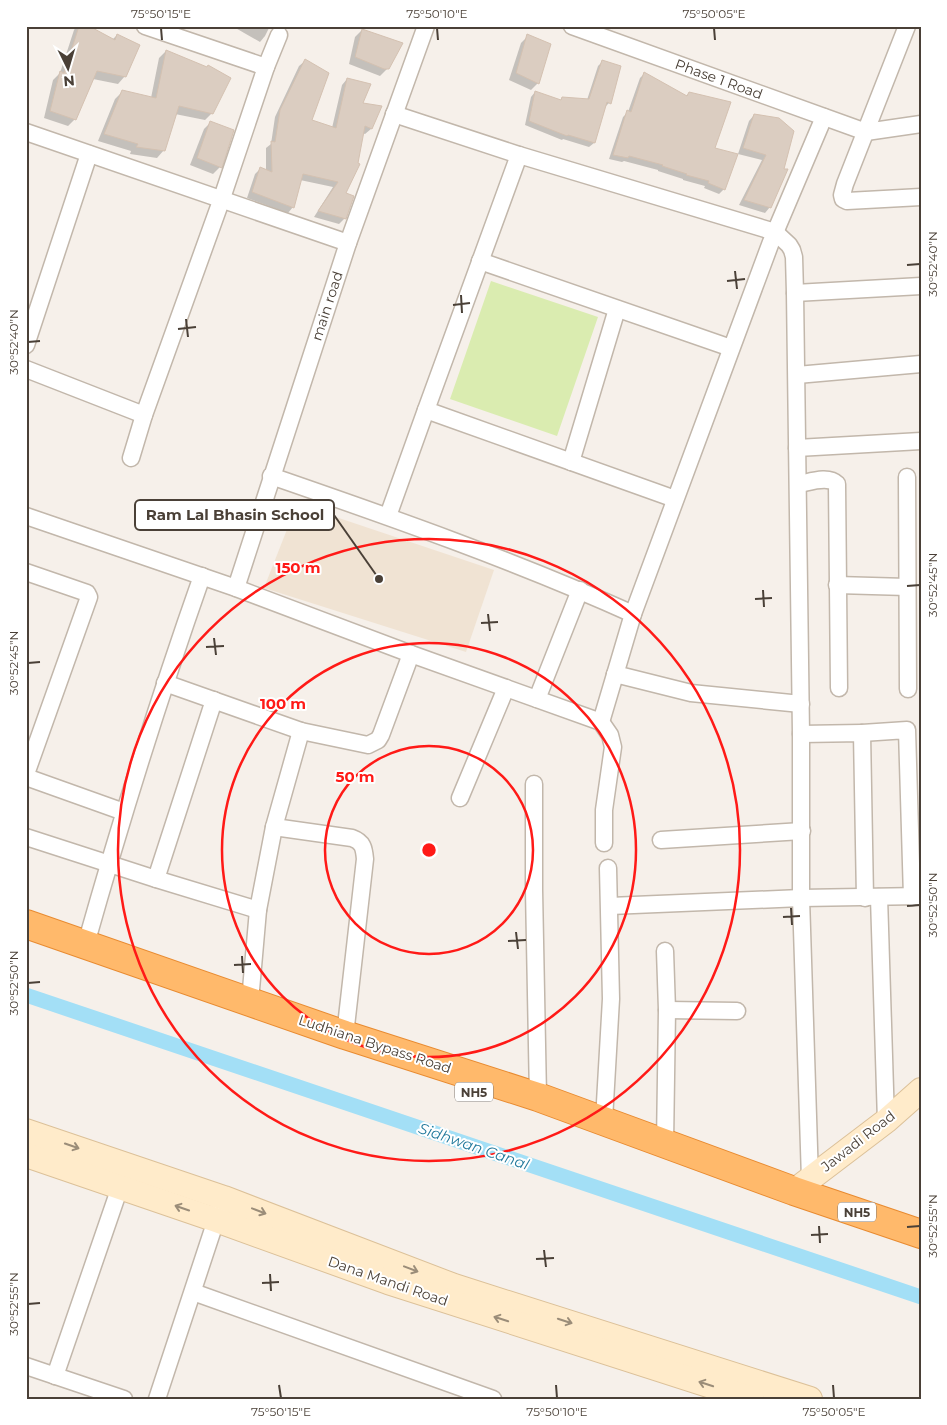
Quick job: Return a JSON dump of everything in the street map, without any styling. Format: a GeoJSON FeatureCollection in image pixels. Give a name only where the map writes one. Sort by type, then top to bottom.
{"type":"FeatureCollection","features":[{"type":"Feature","properties":{"kind":"highway","name":"Ludhiana Bypass Road"},"geometry":{"type":"LineString","coordinates":[[26,924],[345,1035],[538,1097],[665,1144],[802,1185],[921,1234]]}},
{"type":"Feature","properties":{"kind":"highway","name":"Ludhiana Bypass Road"},"geometry":{"type":"LineString","coordinates":[[26,940],[344,1050],[533,1110],[764,1195],[921,1249]]}},
{"type":"Feature","properties":{"kind":"street"},"geometry":{"type":"LineString","coordinates":[[145,26],[266,67]]}},
{"type":"Feature","properties":{"kind":"street","name":"main road"},"geometry":{"type":"LineString","coordinates":[[236,588],[348,244],[426,26]]}},
{"type":"Feature","properties":{"kind":"street","name":"Phase 1 Road"},"geometry":{"type":"LineString","coordinates":[[572,26],[866,132]]}},
{"type":"Feature","properties":{"kind":"street"},"geometry":{"type":"LineString","coordinates":[[906,26],[842,195],[847,200],[921,196]]}},
{"type":"Feature","properties":{"kind":"street"},"geometry":{"type":"LineString","coordinates":[[131,458],[144,415],[221,201],[266,67],[279,35]]}},
{"type":"Feature","properties":{"kind":"street"},"geometry":{"type":"LineString","coordinates":[[394,114],[518,155],[775,232],[792,250],[795,293],[799,484],[802,831],[802,1185]]}},
{"type":"Feature","properties":{"kind":"street"},"geometry":{"type":"LineString","coordinates":[[601,722],[632,614],[775,232],[824,117]]}},
{"type":"Feature","properties":{"kind":"street"},"geometry":{"type":"LineString","coordinates":[[866,132],[921,124]]}},
{"type":"Feature","properties":{"kind":"street"},"geometry":{"type":"LineString","coordinates":[[26,132],[348,244]]}},
{"type":"Feature","properties":{"kind":"street"},"geometry":{"type":"LineString","coordinates":[[26,345],[89,154]]}},
{"type":"Feature","properties":{"kind":"street"},"geometry":{"type":"LineString","coordinates":[[388,516],[518,155]]}},
{"type":"Feature","properties":{"kind":"street"},"geometry":{"type":"LineString","coordinates":[[480,261],[731,348]]}},
{"type":"Feature","properties":{"kind":"street"},"geometry":{"type":"LineString","coordinates":[[795,293],[921,286]]}},
{"type":"Feature","properties":{"kind":"street"},"geometry":{"type":"LineString","coordinates":[[571,462],[617,309]]}},
{"type":"Feature","properties":{"kind":"street"},"geometry":{"type":"LineString","coordinates":[[797,375],[921,364]]}},
{"type":"Feature","properties":{"kind":"street"},"geometry":{"type":"LineString","coordinates":[[26,369],[144,415]]}},
{"type":"Feature","properties":{"kind":"street"},"geometry":{"type":"LineString","coordinates":[[426,410],[675,499]]}},
{"type":"Feature","properties":{"kind":"street"},"geometry":{"type":"LineString","coordinates":[[797,448],[921,441]]}},
{"type":"Feature","properties":{"kind":"street"},"geometry":{"type":"LineString","coordinates":[[271,476],[388,516],[580,590],[632,614]]}},
{"type":"Feature","properties":{"kind":"street"},"geometry":{"type":"LineString","coordinates":[[907,477],[908,690]]}},
{"type":"Feature","properties":{"kind":"street"},"geometry":{"type":"LineString","coordinates":[[799,484],[828,479],[833,480],[837,484],[839,688]]}},
{"type":"Feature","properties":{"kind":"street"},"geometry":{"type":"LineString","coordinates":[[26,516],[236,588],[411,654],[601,722],[610,735],[613,747],[604,810],[604,842]]}},
{"type":"Feature","properties":{"kind":"street"},"geometry":{"type":"LineString","coordinates":[[26,572],[87,593],[89,597],[26,776],[124,812]]}},
{"type":"Feature","properties":{"kind":"street"},"geometry":{"type":"LineString","coordinates":[[86,944],[124,812],[165,683],[202,576]]}},
{"type":"Feature","properties":{"kind":"street"},"geometry":{"type":"LineString","coordinates":[[838,586],[907,587]]}},
{"type":"Feature","properties":{"kind":"street"},"geometry":{"type":"LineString","coordinates":[[537,699],[580,590]]}},
{"type":"Feature","properties":{"kind":"street"},"geometry":{"type":"LineString","coordinates":[[165,683],[301,731],[363,745],[373,744],[378,740],[411,654]]}},
{"type":"Feature","properties":{"kind":"street"},"geometry":{"type":"LineString","coordinates":[[615,674],[691,693],[801,704]]}},
{"type":"Feature","properties":{"kind":"street"},"geometry":{"type":"LineString","coordinates":[[460,798],[506,688]]}},
{"type":"Feature","properties":{"kind":"street"},"geometry":{"type":"LineString","coordinates":[[156,880],[214,700]]}},
{"type":"Feature","properties":{"kind":"street"},"geometry":{"type":"LineString","coordinates":[[610,906],[801,898],[916,896],[914,730],[801,734]]}},
{"type":"Feature","properties":{"kind":"street"},"geometry":{"type":"LineString","coordinates":[[250,1001],[258,910],[274,827],[301,731]]}},
{"type":"Feature","properties":{"kind":"street"},"geometry":{"type":"LineString","coordinates":[[862,733],[886,1121]]}},
{"type":"Feature","properties":{"kind":"street"},"geometry":{"type":"LineString","coordinates":[[534,784],[538,1097]]}},
{"type":"Feature","properties":{"kind":"street"},"geometry":{"type":"LineString","coordinates":[[274,827],[352,838],[363,845],[365,859],[345,1035]]}},
{"type":"Feature","properties":{"kind":"street"},"geometry":{"type":"LineString","coordinates":[[661,840],[802,831]]}},
{"type":"Feature","properties":{"kind":"street"},"geometry":{"type":"LineString","coordinates":[[26,837],[156,880],[258,910]]}},
{"type":"Feature","properties":{"kind":"street"},"geometry":{"type":"LineString","coordinates":[[604,1120],[611,999],[608,868]]}},
{"type":"Feature","properties":{"kind":"street"},"geometry":{"type":"LineString","coordinates":[[665,951],[667,1010],[665,1144]]}},
{"type":"Feature","properties":{"kind":"street"},"geometry":{"type":"LineString","coordinates":[[667,1010],[736,1012]]}},
{"type":"Feature","properties":{"kind":"street","name":"Jawadi Road"},"geometry":{"type":"LineString","coordinates":[[802,1185],[886,1121],[921,1090]]}},
{"type":"Feature","properties":{"kind":"street"},"geometry":{"type":"LineString","coordinates":[[26,1131],[224,1198],[454,1286],[810,1399]]}},
{"type":"Feature","properties":{"kind":"street","name":"Dana Mandi Road"},"geometry":{"type":"LineString","coordinates":[[26,1155],[216,1220],[388,1282],[752,1399]]}},
{"type":"Feature","properties":{"kind":"street"},"geometry":{"type":"LineString","coordinates":[[55,1376],[120,1187]]}},
{"type":"Feature","properties":{"kind":"street"},"geometry":{"type":"LineString","coordinates":[[157,1399],[224,1198]]}},
{"type":"Feature","properties":{"kind":"street"},"geometry":{"type":"LineString","coordinates":[[193,1292],[493,1399]]}},
{"type":"Feature","properties":{"kind":"street"},"geometry":{"type":"LineString","coordinates":[[26,1366],[124,1399]]}},
{"type":"Feature","properties":{"kind":"shaded area"},"geometry":{"type":"Polygon","coordinates":[[[297,504],[494,570],[466,652],[264,588],[297,504]]]}},
{"type":"Feature","properties":{"kind":"green space"},"geometry":{"type":"Polygon","coordinates":[[[491,281],[598,317],[557,436],[450,399],[491,281]]]}},
{"type":"Feature","properties":{"kind":"building"},"geometry":{"type":"Polygon","coordinates":[[[79,26],[89,26],[115,40],[117,34],[140,45],[126,77],[97,71],[76,120],[50,111],[60,71],[64,73],[79,26]]]}},
{"type":"Feature","properties":{"kind":"building"},"geometry":{"type":"Polygon","coordinates":[[[362,29],[403,43],[389,69],[384,69],[355,57],[362,29]]]}},
{"type":"Feature","properties":{"kind":"building"},"geometry":{"type":"Polygon","coordinates":[[[527,34],[551,44],[539,84],[516,73],[527,34]]]}},
{"type":"Feature","properties":{"kind":"building"},"geometry":{"type":"Polygon","coordinates":[[[166,50],[207,67],[208,65],[231,78],[213,114],[179,106],[165,151],[136,147],[138,144],[104,134],[122,90],[156,98],[166,50]]]}},
{"type":"Feature","properties":{"kind":"building"},"geometry":{"type":"Polygon","coordinates":[[[305,59],[329,73],[312,120],[336,128],[347,78],[371,84],[363,103],[382,106],[372,129],[365,126],[358,163],[360,164],[346,193],[354,196],[346,219],[318,211],[338,182],[303,174],[294,208],[252,192],[260,167],[272,172],[271,141],[275,142],[280,110],[305,59]]]}},
{"type":"Feature","properties":{"kind":"building"},"geometry":{"type":"Polygon","coordinates":[[[602,60],[621,66],[611,104],[607,102],[595,143],[567,136],[529,121],[535,91],[561,100],[562,97],[589,99],[602,60]]]}},
{"type":"Feature","properties":{"kind":"building"},"geometry":{"type":"Polygon","coordinates":[[[644,72],[687,96],[689,92],[731,102],[715,148],[738,154],[725,190],[708,183],[709,181],[686,175],[663,165],[629,156],[628,158],[613,155],[627,110],[631,112],[644,72]]]}},
{"type":"Feature","properties":{"kind":"building"},"geometry":{"type":"Polygon","coordinates":[[[754,114],[779,118],[794,131],[784,169],[788,169],[771,208],[744,200],[766,155],[743,148],[754,114]]]}},
{"type":"Feature","properties":{"kind":"building"},"geometry":{"type":"Polygon","coordinates":[[[210,121],[234,130],[222,168],[197,158],[210,121]]]}},
{"type":"Feature","properties":{"kind":"waterway","name":"Sidhwan Canal"},"geometry":{"type":"LineString","coordinates":[[26,995],[921,1297]]}},
{"type":"Feature","properties":{"kind":"place","name":"Ram Lal Bhasin School"},"geometry":{"type":"Point","coordinates":[379,579]}}]}
